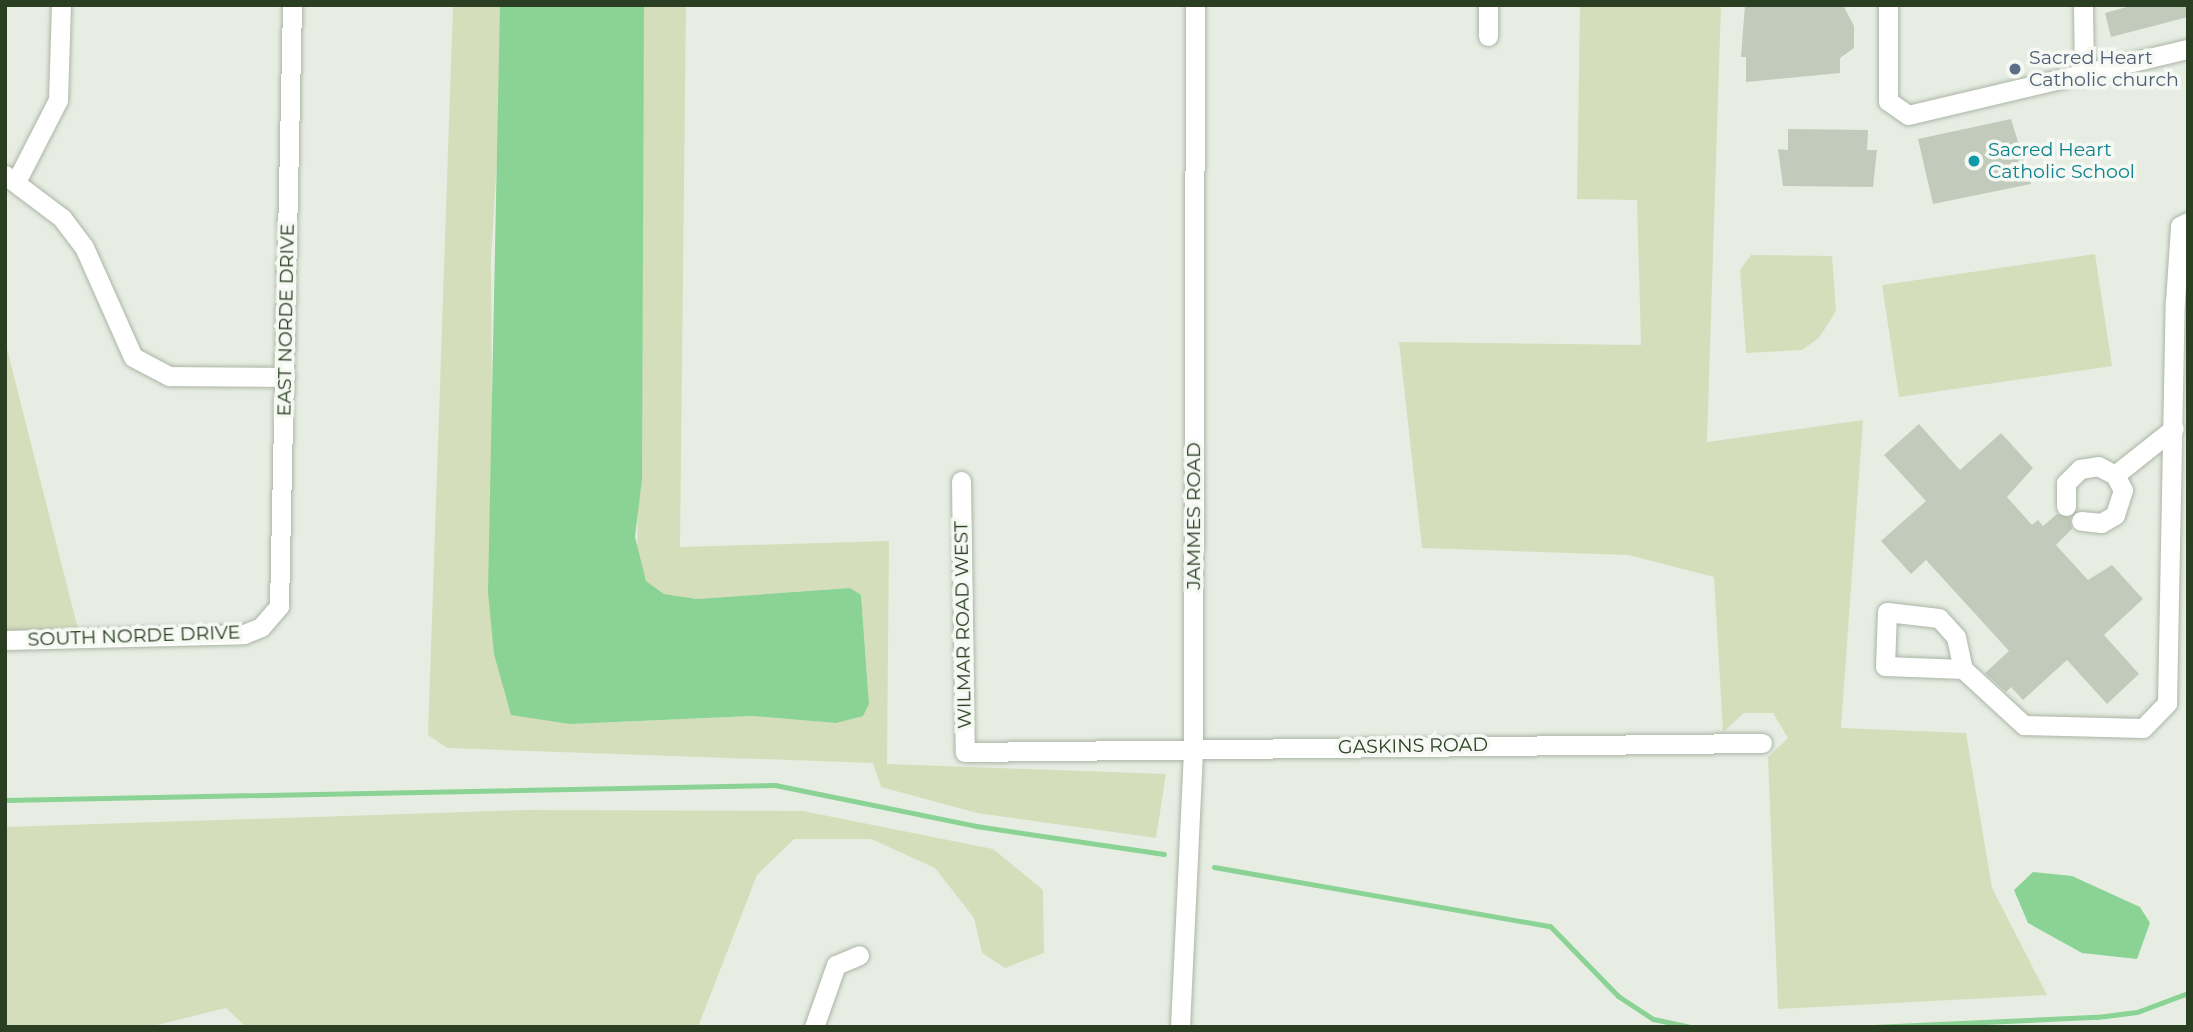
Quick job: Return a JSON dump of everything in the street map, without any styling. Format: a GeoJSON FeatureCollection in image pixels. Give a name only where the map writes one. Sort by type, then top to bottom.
{"type":"FeatureCollection","features":[{"type":"Feature","properties":{"kind":"street"},"geometry":{"type":"LineString","coordinates":[[61,5],[58,100],[11,177],[62,218],[84,247],[134,357],[169,376],[285,377]]}},
{"type":"Feature","properties":{"kind":"street","name":"EAST NORDE DRIVE"},"geometry":{"type":"LineString","coordinates":[[261,627],[273,617],[282,591],[292,5]]}},
{"type":"Feature","properties":{"kind":"street","name":"JAMMES ROAD"},"geometry":{"type":"LineString","coordinates":[[1180,1027],[1193,749],[1195,5]]}},
{"type":"Feature","properties":{"kind":"street"},"geometry":{"type":"LineString","coordinates":[[1488,5],[1488,36]]}},
{"type":"Feature","properties":{"kind":"street"},"geometry":{"type":"LineString","coordinates":[[1888,5],[1888,101],[1908,115],[2084,76],[2188,49]]}},
{"type":"Feature","properties":{"kind":"street"},"geometry":{"type":"LineString","coordinates":[[2083,5],[2084,76]]}},
{"type":"Feature","properties":{"kind":"street"},"geometry":{"type":"LineString","coordinates":[[1963,669],[1885,666],[1887,612],[1939,618],[1956,636],[1963,669],[2024,725],[2136,728],[2157,719],[2170,693],[2179,251],[2180,226],[2188,222]]}},
{"type":"Feature","properties":{"kind":"street"},"geometry":{"type":"LineString","coordinates":[[2115,475],[2174,428]]}},
{"type":"Feature","properties":{"kind":"street"},"geometry":{"type":"LineString","coordinates":[[2066,506],[2066,483],[2080,469],[2098,466],[2115,475],[2123,499],[2115,514],[2101,523],[2081,521]]}},
{"type":"Feature","properties":{"kind":"street","name":"WILMAR ROAD WEST"},"geometry":{"type":"LineString","coordinates":[[961,481],[965,752],[1065,751]]}},
{"type":"Feature","properties":{"kind":"street","name":"SOUTH NORDE DRIVE"},"geometry":{"type":"LineString","coordinates":[[5,640],[244,634],[261,627]]}},
{"type":"Feature","properties":{"kind":"street","name":"GASKINS ROAD"},"geometry":{"type":"LineString","coordinates":[[1065,751],[1762,743]]}},
{"type":"Feature","properties":{"kind":"street"},"geometry":{"type":"LineString","coordinates":[[814,1027],[836,965],[859,955]]}},
{"type":"Feature","properties":{"kind":"shaded area"},"geometry":{"type":"Polygon","coordinates":[[[453,5],[500,5],[502,76],[491,260],[494,654],[570,724],[752,716],[836,723],[869,704],[861,595],[849,588],[697,599],[664,594],[646,581],[637,558],[644,5],[686,5],[680,547],[889,541],[887,764],[1166,774],[1156,838],[977,813],[881,787],[873,763],[447,748],[428,735],[453,5]]]}},
{"type":"Feature","properties":{"kind":"shaded area"},"geometry":{"type":"Polygon","coordinates":[[[500,5],[644,5],[642,479],[635,537],[646,581],[664,594],[697,599],[850,588],[861,595],[869,704],[863,716],[836,723],[752,716],[570,724],[511,715],[494,654],[488,592],[500,5]]]}},
{"type":"Feature","properties":{"kind":"shaded area"},"geometry":{"type":"Polygon","coordinates":[[[1580,5],[1721,5],[1707,442],[1863,420],[1841,728],[1966,733],[1992,888],[2047,995],[1778,1009],[1768,757],[1788,738],[1773,713],[1744,713],[1723,732],[1714,577],[1628,555],[1422,548],[1399,342],[1641,345],[1637,200],[1577,199],[1580,5]]]}},
{"type":"Feature","properties":{"kind":"shaded area"},"geometry":{"type":"Polygon","coordinates":[[[2095,254],[2112,366],[1899,397],[1882,285],[2095,254]]]}},
{"type":"Feature","properties":{"kind":"shaded area"},"geometry":{"type":"Polygon","coordinates":[[[1751,255],[1832,256],[1836,311],[1819,338],[1802,350],[1746,353],[1740,270],[1751,255]]]}},
{"type":"Feature","properties":{"kind":"shaded area"},"geometry":{"type":"Polygon","coordinates":[[[5,341],[78,629],[5,631],[5,341]]]}},
{"type":"Feature","properties":{"kind":"shaded area"},"geometry":{"type":"Polygon","coordinates":[[[526,810],[803,811],[993,849],[1043,890],[1044,953],[1005,968],[982,953],[974,918],[935,868],[871,839],[794,839],[757,875],[698,1027],[246,1027],[226,1008],[149,1027],[5,1027],[5,827],[526,810]]]}},
{"type":"Feature","properties":{"kind":"shaded area"},"geometry":{"type":"Polygon","coordinates":[[[2033,872],[2072,876],[2140,907],[2150,923],[2137,959],[2082,953],[2028,923],[2014,890],[2033,872]]]}},
{"type":"Feature","properties":{"kind":"building"},"geometry":{"type":"Polygon","coordinates":[[[1745,5],[1843,5],[1854,26],[1854,48],[1840,58],[1840,73],[1746,82],[1746,57],[1741,57],[1745,5]]]}},
{"type":"Feature","properties":{"kind":"building"},"geometry":{"type":"Polygon","coordinates":[[[2134,5],[2188,5],[2188,17],[2111,37],[2105,13],[2134,5]]]}},
{"type":"Feature","properties":{"kind":"building","name":"Sacred Heart Catholic School"},"geometry":{"type":"Polygon","coordinates":[[[2011,119],[2031,184],[1933,204],[1918,139],[2011,119]]]}},
{"type":"Feature","properties":{"kind":"building"},"geometry":{"type":"Polygon","coordinates":[[[1788,129],[1868,130],[1867,150],[1877,150],[1873,187],[1783,186],[1778,149],[1788,150],[1788,129]]]}},
{"type":"Feature","properties":{"kind":"building"},"geometry":{"type":"Polygon","coordinates":[[[1919,424],[1960,470],[2001,433],[2033,468],[2007,497],[2032,525],[2038,520],[2043,526],[2057,514],[2070,517],[2072,529],[2056,545],[2088,580],[2112,565],[2143,599],[2104,635],[2139,674],[2107,704],[2067,660],[2023,700],[2011,687],[2006,692],[1985,673],[2009,651],[1926,560],[1911,574],[1881,541],[1926,501],[1884,455],[1919,424]]]}},
{"type":"Feature","properties":{"kind":"waterway"},"geometry":{"type":"LineString","coordinates":[[5,800],[775,785],[976,826],[1164,854]]}},
{"type":"Feature","properties":{"kind":"waterway"},"geometry":{"type":"LineString","coordinates":[[1214,867],[1550,926],[1618,996],[1653,1019],[1690,1027]]}},
{"type":"Feature","properties":{"kind":"waterway"},"geometry":{"type":"LineString","coordinates":[[1873,1027],[2097,1017],[2137,1012],[2188,993]]}},
{"type":"Feature","properties":{"kind":"place","name":"Sacred Heart Catholic church"},"geometry":{"type":"Point","coordinates":[2015,69]}},
{"type":"Feature","properties":{"kind":"place","name":"Sacred Heart Catholic School"},"geometry":{"type":"Point","coordinates":[1974,161]}}]}
